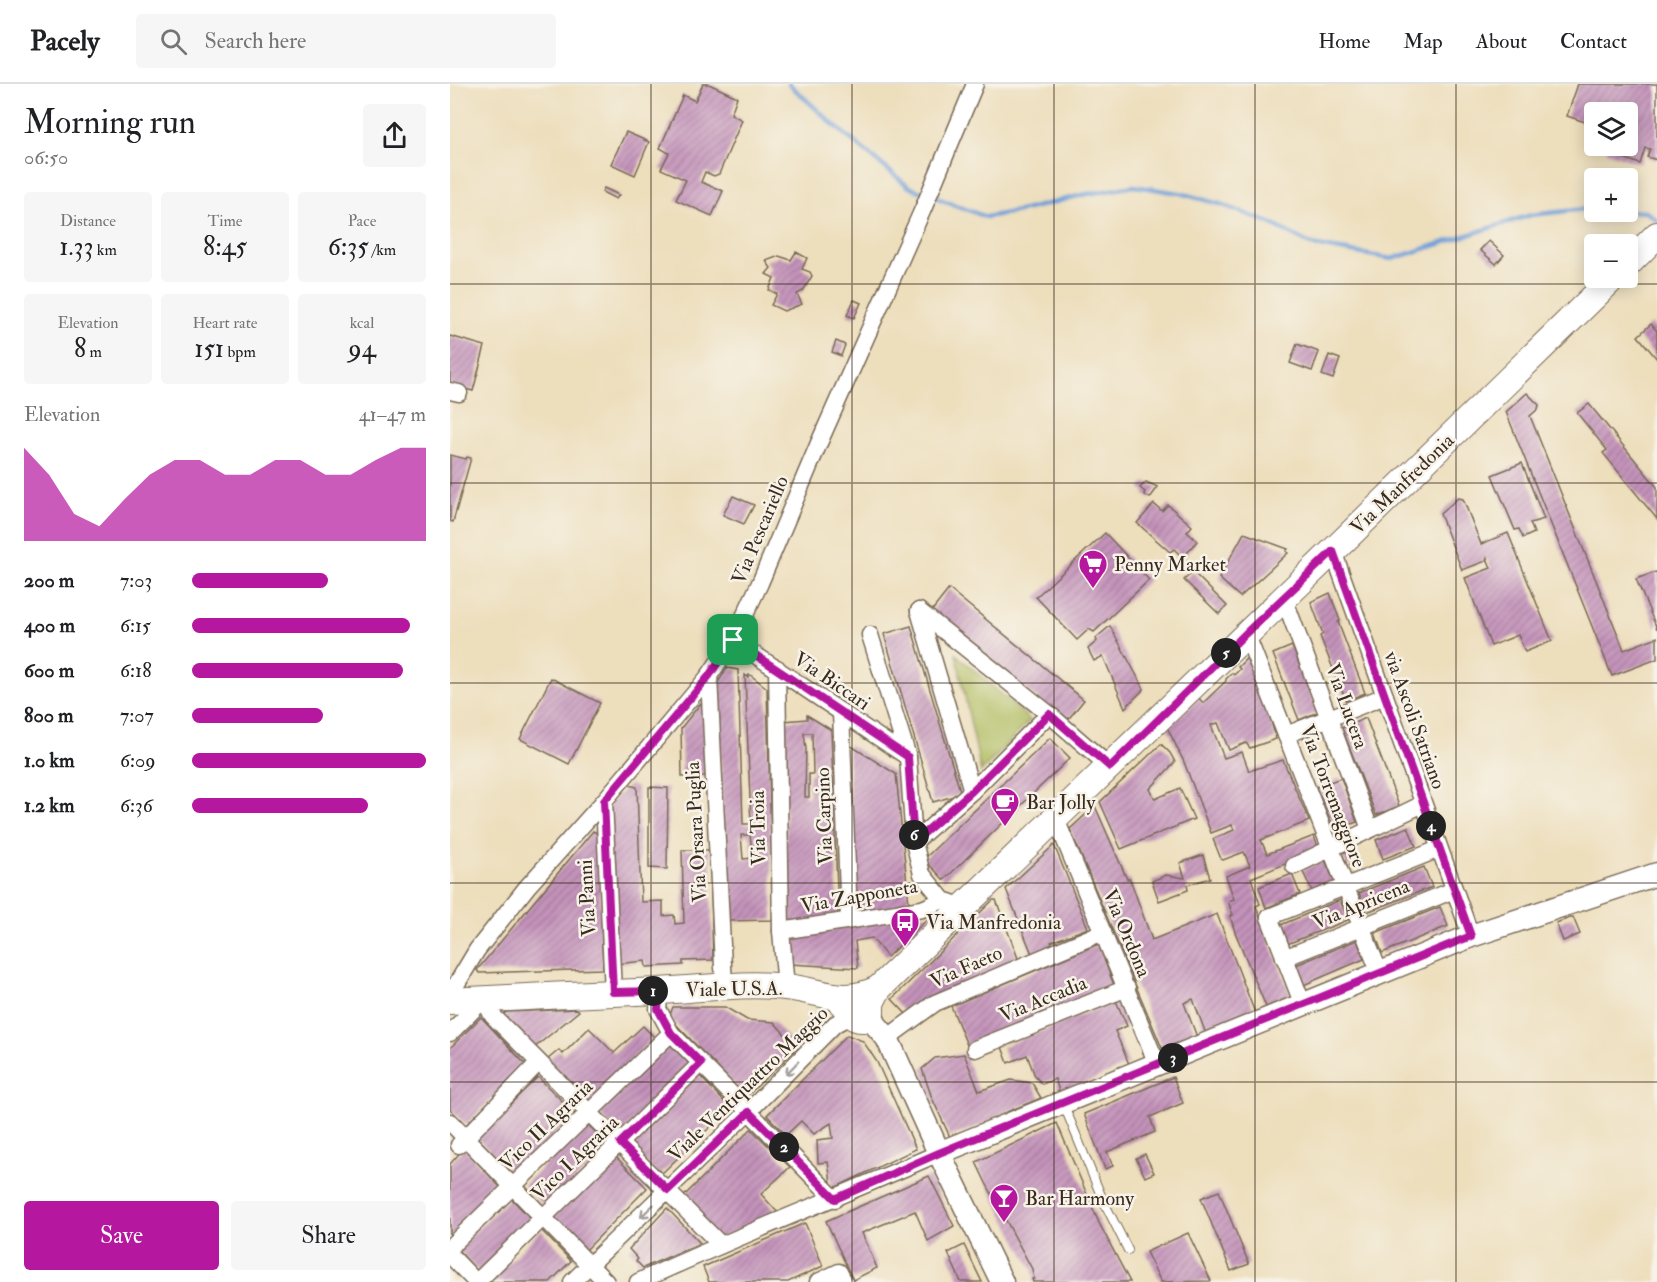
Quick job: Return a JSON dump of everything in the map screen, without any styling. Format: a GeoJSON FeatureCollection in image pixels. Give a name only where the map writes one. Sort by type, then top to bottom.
{"type":"FeatureCollection","features":[{"type":"Feature","properties":{"kind":"main road"},"geometry":{"type":"LineString","coordinates":[[1638,253],[1657,235]]}},
{"type":"Feature","properties":{"kind":"main road","name":"Via Manfredonia"},"geometry":{"type":"LineString","coordinates":[[863,1009],[953,903],[1056,819],[1603,288]]}},
{"type":"Feature","properties":{"kind":"main road","name":"Viale U.S.A."},"geometry":{"type":"LineString","coordinates":[[450,1001],[724,987],[786,987],[863,1009]]}},
{"type":"Feature","properties":{"kind":"street","name":"Via Pescariello"},"geometry":{"type":"LineString","coordinates":[[450,995],[484,941],[527,887],[604,801],[709,676],[733,640],[760,584],[975,84]]}},
{"type":"Feature","properties":{"kind":"street","name":"via Ascoli Satriano"},"geometry":{"type":"LineString","coordinates":[[1333,551],[1471,936]]}},
{"type":"Feature","properties":{"kind":"street","name":"Via Lucera"},"geometry":{"type":"LineString","coordinates":[[1284,598],[1370,829]]}},
{"type":"Feature","properties":{"kind":"street"},"geometry":{"type":"LineString","coordinates":[[972,791],[919,611],[1049,714],[1110,767]]}},
{"type":"Feature","properties":{"kind":"street","name":"Via Torremaggiore"},"geometry":{"type":"LineString","coordinates":[[1246,633],[1380,974]]}},
{"type":"Feature","properties":{"kind":"street","name":"Via Biccari"},"geometry":{"type":"LineString","coordinates":[[870,635],[908,757],[914,842],[922,874],[953,903]]}},
{"type":"Feature","properties":{"kind":"street","name":"Via Biccari"},"geometry":{"type":"LineString","coordinates":[[733,640],[908,757]]}},
{"type":"Feature","properties":{"kind":"street","name":"Via Troia"},"geometry":{"type":"LineString","coordinates":[[777,668],[781,931],[786,987]]}},
{"type":"Feature","properties":{"kind":"street","name":"Via Orsara Puglia"},"geometry":{"type":"LineString","coordinates":[[709,676],[724,987]]}},
{"type":"Feature","properties":{"kind":"street"},"geometry":{"type":"LineString","coordinates":[[1286,735],[1385,696]]}},
{"type":"Feature","properties":{"kind":"street","name":"Via Carpino"},"geometry":{"type":"LineString","coordinates":[[841,712],[849,919]]}},
{"type":"Feature","properties":{"kind":"street"},"geometry":{"type":"LineString","coordinates":[[914,842],[972,791],[1049,714]]}},
{"type":"Feature","properties":{"kind":"street","name":"Via Panni"},"geometry":{"type":"LineString","coordinates":[[604,801],[613,992]]}},
{"type":"Feature","properties":{"kind":"street"},"geometry":{"type":"LineString","coordinates":[[1294,866],[1424,804]]}},
{"type":"Feature","properties":{"kind":"street","name":"Via Ordona"},"geometry":{"type":"LineString","coordinates":[[1056,819],[1157,1064]]}},
{"type":"Feature","properties":{"kind":"street"},"geometry":{"type":"LineString","coordinates":[[1303,1005],[1269,917],[1439,849]]}},
{"type":"Feature","properties":{"kind":"street"},"geometry":{"type":"LineString","coordinates":[[638,1282],[939,1153],[1471,936],[1657,874]]}},
{"type":"Feature","properties":{"kind":"street","name":"Via Apricena"},"geometry":{"type":"LineString","coordinates":[[1284,958],[1454,890]]}},
{"type":"Feature","properties":{"kind":"street","name":"Via Zapponeta"},"geometry":{"type":"LineString","coordinates":[[781,931],[953,903]]}},
{"type":"Feature","properties":{"kind":"street","name":"Via Faeto"},"geometry":{"type":"LineString","coordinates":[[863,1009],[935,1003],[1103,932]]}},
{"type":"Feature","properties":{"kind":"street","name":"Via Accadia"},"geometry":{"type":"LineString","coordinates":[[975,1049],[1127,988]]}},
{"type":"Feature","properties":{"kind":"street"},"geometry":{"type":"LineString","coordinates":[[660,991],[658,1009],[671,1033],[835,1199]]}},
{"type":"Feature","properties":{"kind":"street"},"geometry":{"type":"LineString","coordinates":[[450,1033],[484,999],[492,1015],[538,1063],[721,1245]]}},
{"type":"Feature","properties":{"kind":"street"},"geometry":{"type":"LineString","coordinates":[[863,1009],[939,1153],[1002,1282]]}},
{"type":"Feature","properties":{"kind":"street","name":"Viale Ventiquattro Maggio"},"geometry":{"type":"LineString","coordinates":[[572,1282],[749,1112],[835,1024],[863,1009]]}},
{"type":"Feature","properties":{"kind":"street","name":"Vico II Agraria"},"geometry":{"type":"LineString","coordinates":[[450,1247],[671,1033]]}},
{"type":"Feature","properties":{"kind":"street"},"geometry":{"type":"LineString","coordinates":[[462,1142],[538,1063]]}},
{"type":"Feature","properties":{"kind":"street","name":"Vico I Agraria"},"geometry":{"type":"LineString","coordinates":[[477,1282],[701,1063]]}},
{"type":"Feature","properties":{"kind":"street"},"geometry":{"type":"LineString","coordinates":[[450,1122],[462,1142],[513,1186],[606,1282]]}},
{"type":"Feature","properties":{"kind":"street"},"geometry":{"type":"LineString","coordinates":[[450,1255],[477,1282]]}},
{"type":"Feature","properties":{"kind":"street"},"geometry":{"type":"LineString","coordinates":[[818,1282],[842,1277]]}},
{"type":"Feature","properties":{"kind":"lane"},"geometry":{"type":"LineString","coordinates":[[1063,1103],[1102,1198],[1128,1250]]}},
{"type":"Feature","properties":{"kind":"green space"},"geometry":{"type":"Polygon","coordinates":[[[956,654],[1030,720],[981,772],[956,654]]]}},
{"type":"Feature","properties":{"kind":"building"},"geometry":{"type":"Polygon","coordinates":[[[703,84],[709,84],[737,97],[731,114],[742,120],[719,174],[714,176],[705,172],[701,182],[723,191],[712,216],[676,200],[686,180],[661,169],[669,153],[660,148],[683,95],[695,101],[703,84]]]}},
{"type":"Feature","properties":{"kind":"building"},"geometry":{"type":"Polygon","coordinates":[[[1578,84],[1657,84],[1657,160],[1647,157],[1650,149],[1645,148],[1640,164],[1618,156],[1638,156],[1638,102],[1584,102],[1584,122],[1567,116],[1578,84]]]}},
{"type":"Feature","properties":{"kind":"building"},"geometry":{"type":"Polygon","coordinates":[[[626,132],[649,142],[635,175],[611,164],[626,132]]]}},
{"type":"Feature","properties":{"kind":"building"},"geometry":{"type":"Polygon","coordinates":[[[604,188],[619,195],[616,199],[602,192],[604,188]]]}},
{"type":"Feature","properties":{"kind":"building"},"geometry":{"type":"Polygon","coordinates":[[[1489,241],[1504,255],[1496,264],[1480,250],[1489,241]]]}},
{"type":"Feature","properties":{"kind":"building"},"geometry":{"type":"Polygon","coordinates":[[[796,252],[807,258],[802,269],[810,272],[812,276],[803,291],[797,294],[802,304],[784,311],[771,305],[777,294],[769,290],[774,278],[766,274],[771,268],[766,261],[779,256],[791,260],[796,252]]]}},
{"type":"Feature","properties":{"kind":"building"},"geometry":{"type":"Polygon","coordinates":[[[854,300],[861,303],[854,318],[847,315],[854,300]]]}},
{"type":"Feature","properties":{"kind":"building"},"geometry":{"type":"Polygon","coordinates":[[[1651,324],[1657,331],[1657,359],[1638,336],[1651,324]]]}},
{"type":"Feature","properties":{"kind":"building"},"geometry":{"type":"Polygon","coordinates":[[[450,336],[485,346],[473,391],[450,385],[450,336]]]}},
{"type":"Feature","properties":{"kind":"building"},"geometry":{"type":"Polygon","coordinates":[[[836,341],[845,345],[841,356],[832,352],[836,341]]]}},
{"type":"Feature","properties":{"kind":"building"},"geometry":{"type":"Polygon","coordinates":[[[1297,344],[1319,352],[1312,371],[1290,363],[1297,344]]]}},
{"type":"Feature","properties":{"kind":"building"},"geometry":{"type":"Polygon","coordinates":[[[1329,355],[1340,359],[1333,379],[1322,375],[1329,355]]]}},
{"type":"Feature","properties":{"kind":"building"},"geometry":{"type":"Polygon","coordinates":[[[1527,393],[1539,405],[1530,416],[1624,650],[1657,637],[1657,659],[1612,676],[1506,412],[1527,393]]]}},
{"type":"Feature","properties":{"kind":"building"},"geometry":{"type":"Polygon","coordinates":[[[1589,404],[1657,487],[1657,519],[1603,453],[1607,450],[1577,413],[1589,404]]]}},
{"type":"Feature","properties":{"kind":"building"},"geometry":{"type":"Polygon","coordinates":[[[450,455],[471,458],[453,522],[450,521],[450,455]]]}},
{"type":"Feature","properties":{"kind":"building"},"geometry":{"type":"Polygon","coordinates":[[[1522,463],[1544,519],[1530,523],[1534,533],[1523,538],[1519,529],[1515,530],[1492,475],[1522,463]]]}},
{"type":"Feature","properties":{"kind":"building"},"geometry":{"type":"Polygon","coordinates":[[[1146,482],[1158,487],[1150,498],[1140,488],[1146,482]]]}},
{"type":"Feature","properties":{"kind":"building"},"geometry":{"type":"Polygon","coordinates":[[[733,496],[754,505],[744,524],[723,515],[733,496]]]}},
{"type":"Feature","properties":{"kind":"building"},"geometry":{"type":"Polygon","coordinates":[[[1458,498],[1463,499],[1481,544],[1508,533],[1552,641],[1525,652],[1518,635],[1491,646],[1465,578],[1491,568],[1487,558],[1486,561],[1462,570],[1440,514],[1458,498]]]}},
{"type":"Feature","properties":{"kind":"building"},"geometry":{"type":"Polygon","coordinates":[[[1154,504],[1162,511],[1168,505],[1192,526],[1187,532],[1197,541],[1183,558],[1174,549],[1170,552],[1137,523],[1154,504]]]}},
{"type":"Feature","properties":{"kind":"building","name":"Penny Market"},"geometry":{"type":"Polygon","coordinates":[[[1105,533],[1149,580],[1094,632],[1089,629],[1077,640],[1036,597],[1105,533]]]}},
{"type":"Feature","properties":{"kind":"building"},"geometry":{"type":"Polygon","coordinates":[[[1244,533],[1288,549],[1286,551],[1288,553],[1240,597],[1219,578],[1244,533]]]}},
{"type":"Feature","properties":{"kind":"building"},"geometry":{"type":"Polygon","coordinates":[[[1193,572],[1227,606],[1219,614],[1184,580],[1193,572]]]}},
{"type":"Feature","properties":{"kind":"building"},"geometry":{"type":"Polygon","coordinates":[[[1656,572],[1657,574],[1657,629],[1636,579],[1656,572]]]}},
{"type":"Feature","properties":{"kind":"building"},"geometry":{"type":"Polygon","coordinates":[[[949,589],[1084,700],[1066,722],[931,612],[949,589]]]}},
{"type":"Feature","properties":{"kind":"building"},"geometry":{"type":"Polygon","coordinates":[[[1330,593],[1340,621],[1338,622],[1365,693],[1346,701],[1320,636],[1323,634],[1311,602],[1330,593]]]}},
{"type":"Feature","properties":{"kind":"building"},"geometry":{"type":"Polygon","coordinates":[[[911,626],[961,794],[933,802],[884,634],[911,626]]]}},
{"type":"Feature","properties":{"kind":"building"},"geometry":{"type":"Polygon","coordinates":[[[1110,626],[1144,689],[1125,708],[1103,656],[1094,661],[1088,649],[1097,641],[1096,638],[1110,626]]]}},
{"type":"Feature","properties":{"kind":"building"},"geometry":{"type":"Polygon","coordinates":[[[1292,646],[1318,712],[1299,720],[1273,654],[1292,646]]]}},
{"type":"Feature","properties":{"kind":"building"},"geometry":{"type":"Polygon","coordinates":[[[1249,656],[1276,739],[1250,748],[1246,743],[1229,750],[1218,723],[1211,725],[1224,758],[1242,752],[1249,771],[1283,760],[1309,821],[1261,840],[1267,854],[1314,836],[1319,850],[1251,878],[1260,904],[1256,906],[1292,998],[1267,1009],[1235,932],[1228,901],[1234,899],[1226,876],[1250,866],[1244,852],[1221,859],[1213,839],[1234,830],[1232,825],[1211,833],[1184,762],[1167,727],[1199,698],[1203,703],[1232,673],[1234,675],[1240,669],[1238,667],[1249,656]]]}},
{"type":"Feature","properties":{"kind":"building"},"geometry":{"type":"Polygon","coordinates":[[[727,668],[738,670],[743,824],[751,824],[745,675],[748,677],[749,674],[767,688],[773,920],[727,921],[717,684],[727,668]],[[741,835],[743,859],[753,858],[750,835],[741,835]]]}},
{"type":"Feature","properties":{"kind":"building"},"geometry":{"type":"Polygon","coordinates":[[[551,678],[600,703],[569,764],[520,739],[551,678]]]}},
{"type":"Feature","properties":{"kind":"building"},"geometry":{"type":"Polygon","coordinates":[[[700,704],[704,705],[705,776],[682,777],[681,728],[700,704]]]}},
{"type":"Feature","properties":{"kind":"building"},"geometry":{"type":"Polygon","coordinates":[[[807,715],[831,730],[838,915],[787,926],[784,721],[807,719],[807,715]],[[804,733],[805,797],[809,797],[809,774],[813,774],[812,733],[804,733]]]}},
{"type":"Feature","properties":{"kind":"building"},"geometry":{"type":"Polygon","coordinates":[[[1366,718],[1399,806],[1376,815],[1342,728],[1366,718]]]}},
{"type":"Feature","properties":{"kind":"building"},"geometry":{"type":"Polygon","coordinates":[[[1050,738],[1070,758],[944,880],[924,859],[1050,738]]]}},
{"type":"Feature","properties":{"kind":"building"},"geometry":{"type":"Polygon","coordinates":[[[848,744],[896,774],[909,904],[852,914],[848,744]]]}},
{"type":"Feature","properties":{"kind":"building"},"geometry":{"type":"Polygon","coordinates":[[[1161,744],[1175,762],[1150,789],[1155,799],[1180,788],[1194,819],[1121,849],[1100,802],[1161,744]]]}},
{"type":"Feature","properties":{"kind":"building"},"geometry":{"type":"Polygon","coordinates":[[[1341,778],[1357,822],[1335,830],[1316,787],[1341,778]]]}},
{"type":"Feature","properties":{"kind":"building"},"geometry":{"type":"Polygon","coordinates":[[[629,785],[637,787],[641,902],[663,901],[663,916],[674,915],[675,924],[684,923],[682,850],[710,850],[713,960],[683,961],[683,965],[646,967],[645,961],[615,964],[608,807],[629,785]]]}},
{"type":"Feature","properties":{"kind":"building"},"geometry":{"type":"Polygon","coordinates":[[[649,787],[668,788],[667,869],[649,868],[649,787]]]}},
{"type":"Feature","properties":{"kind":"building"},"geometry":{"type":"Polygon","coordinates":[[[1095,806],[1127,879],[1130,879],[1152,940],[1217,914],[1255,1013],[1206,1034],[1193,999],[1184,1003],[1197,1037],[1162,1048],[1070,829],[1095,806]]]}},
{"type":"Feature","properties":{"kind":"building"},"geometry":{"type":"Polygon","coordinates":[[[1408,827],[1416,846],[1383,859],[1376,840],[1408,827]]]}},
{"type":"Feature","properties":{"kind":"building"},"geometry":{"type":"Polygon","coordinates":[[[593,831],[598,834],[603,969],[479,973],[477,970],[593,831]]]}},
{"type":"Feature","properties":{"kind":"building"},"geometry":{"type":"Polygon","coordinates":[[[1054,845],[1088,928],[1051,942],[1054,948],[1032,954],[1006,889],[1054,845]]]}},
{"type":"Feature","properties":{"kind":"building"},"geometry":{"type":"Polygon","coordinates":[[[1353,849],[1358,862],[1347,866],[1342,853],[1353,849]]]}},
{"type":"Feature","properties":{"kind":"building"},"geometry":{"type":"Polygon","coordinates":[[[1203,855],[1210,878],[1187,885],[1188,890],[1159,901],[1152,881],[1166,875],[1185,878],[1180,863],[1203,855]]]}},
{"type":"Feature","properties":{"kind":"building"},"geometry":{"type":"Polygon","coordinates":[[[1325,860],[1335,883],[1313,893],[1302,870],[1325,860]]]}},
{"type":"Feature","properties":{"kind":"building"},"geometry":{"type":"Polygon","coordinates":[[[1424,867],[1432,887],[1367,912],[1359,893],[1424,867]]]}},
{"type":"Feature","properties":{"kind":"building"},"geometry":{"type":"Polygon","coordinates":[[[1292,874],[1300,894],[1266,908],[1259,887],[1292,874]]]}},
{"type":"Feature","properties":{"kind":"building"},"geometry":{"type":"Polygon","coordinates":[[[993,900],[996,900],[1019,961],[909,1017],[892,999],[993,900]]]}},
{"type":"Feature","properties":{"kind":"building"},"geometry":{"type":"Polygon","coordinates":[[[1340,900],[1348,920],[1282,946],[1276,927],[1340,900]]]}},
{"type":"Feature","properties":{"kind":"building"},"geometry":{"type":"Polygon","coordinates":[[[1440,907],[1448,926],[1382,953],[1375,933],[1440,907]]]}},
{"type":"Feature","properties":{"kind":"building"},"geometry":{"type":"Polygon","coordinates":[[[929,914],[930,917],[887,957],[872,938],[855,941],[858,968],[790,964],[790,936],[929,914]]]}},
{"type":"Feature","properties":{"kind":"building"},"geometry":{"type":"Polygon","coordinates":[[[1573,917],[1580,934],[1563,941],[1556,923],[1573,917]]]}},
{"type":"Feature","properties":{"kind":"building"},"geometry":{"type":"Polygon","coordinates":[[[1357,940],[1364,959],[1299,987],[1291,967],[1357,940]]]}},
{"type":"Feature","properties":{"kind":"building"},"geometry":{"type":"Polygon","coordinates":[[[1096,945],[1099,946],[1114,985],[967,1045],[951,1006],[1096,945]]]}},
{"type":"Feature","properties":{"kind":"building"},"geometry":{"type":"Polygon","coordinates":[[[1116,1001],[1127,1026],[1115,1031],[1129,1064],[1060,1094],[1055,1079],[1042,1084],[1035,1076],[1027,1055],[1008,1063],[1002,1047],[1116,1001]]]}},
{"type":"Feature","properties":{"kind":"building"},"geometry":{"type":"Polygon","coordinates":[[[673,1007],[725,1007],[747,1020],[774,1022],[797,1048],[747,1096],[669,1017],[673,1007]]]}},
{"type":"Feature","properties":{"kind":"building"},"geometry":{"type":"Polygon","coordinates":[[[577,1009],[579,1011],[534,1048],[502,1016],[506,1012],[577,1009]]]}},
{"type":"Feature","properties":{"kind":"building"},"geometry":{"type":"Polygon","coordinates":[[[481,1017],[526,1065],[466,1125],[450,1109],[450,1048],[481,1017]]]}},
{"type":"Feature","properties":{"kind":"building"},"geometry":{"type":"Polygon","coordinates":[[[643,1026],[654,1037],[589,1105],[547,1060],[559,1050],[563,1054],[589,1028],[614,1053],[643,1026]]]}},
{"type":"Feature","properties":{"kind":"building"},"geometry":{"type":"Polygon","coordinates":[[[847,1035],[863,1041],[877,1062],[916,1149],[832,1189],[828,1162],[818,1163],[817,1140],[833,1138],[831,1123],[814,1134],[801,1121],[786,1135],[767,1115],[847,1035]]]}},
{"type":"Feature","properties":{"kind":"building"},"geometry":{"type":"Polygon","coordinates":[[[670,1041],[692,1065],[619,1136],[599,1113],[670,1041]]]}},
{"type":"Feature","properties":{"kind":"building"},"geometry":{"type":"Polygon","coordinates":[[[964,1054],[979,1091],[1011,1080],[1032,1083],[1041,1098],[950,1137],[922,1069],[935,1058],[964,1054]]]}},
{"type":"Feature","properties":{"kind":"building"},"geometry":{"type":"Polygon","coordinates":[[[697,1073],[730,1108],[659,1176],[627,1143],[697,1073]]]}},
{"type":"Feature","properties":{"kind":"building"},"geometry":{"type":"Polygon","coordinates":[[[538,1077],[575,1114],[515,1176],[476,1137],[538,1077]]]}},
{"type":"Feature","properties":{"kind":"building"},"geometry":{"type":"Polygon","coordinates":[[[1173,1077],[1183,1103],[1150,1117],[1155,1132],[1107,1152],[1113,1166],[1105,1169],[1084,1114],[1173,1077]]]}},
{"type":"Feature","properties":{"kind":"building"},"geometry":{"type":"Polygon","coordinates":[[[1057,1123],[1099,1223],[1130,1282],[1033,1282],[1032,1269],[976,1162],[1057,1123]]]}},
{"type":"Feature","properties":{"kind":"building"},"geometry":{"type":"Polygon","coordinates":[[[587,1124],[610,1146],[546,1208],[524,1185],[587,1124]]]}},
{"type":"Feature","properties":{"kind":"building"},"geometry":{"type":"Polygon","coordinates":[[[751,1129],[790,1167],[761,1194],[778,1213],[718,1239],[681,1199],[751,1129]]]}},
{"type":"Feature","properties":{"kind":"building"},"geometry":{"type":"Polygon","coordinates":[[[464,1148],[501,1188],[450,1237],[450,1164],[464,1148]]]}},
{"type":"Feature","properties":{"kind":"building"},"geometry":{"type":"Polygon","coordinates":[[[1145,1154],[1154,1173],[1145,1177],[1136,1158],[1145,1154]]]}},
{"type":"Feature","properties":{"kind":"building"},"geometry":{"type":"Polygon","coordinates":[[[615,1156],[647,1188],[586,1250],[553,1216],[615,1156]]]}},
{"type":"Feature","properties":{"kind":"building"},"geometry":{"type":"Polygon","coordinates":[[[929,1176],[954,1226],[928,1241],[915,1211],[862,1233],[877,1268],[853,1280],[826,1221],[929,1176]]]}},
{"type":"Feature","properties":{"kind":"building"},"geometry":{"type":"Polygon","coordinates":[[[1219,1191],[1249,1264],[1231,1271],[1201,1198],[1219,1191]]]}},
{"type":"Feature","properties":{"kind":"building"},"geometry":{"type":"Polygon","coordinates":[[[510,1197],[532,1220],[479,1273],[457,1249],[510,1197]]]}},
{"type":"Feature","properties":{"kind":"building"},"geometry":{"type":"Polygon","coordinates":[[[667,1208],[700,1243],[643,1268],[629,1249],[667,1208]]]}},
{"type":"Feature","properties":{"kind":"building"},"geometry":{"type":"Polygon","coordinates":[[[805,1223],[823,1266],[788,1282],[709,1282],[703,1267],[805,1223]]]}},
{"type":"Feature","properties":{"kind":"building"},"geometry":{"type":"Polygon","coordinates":[[[541,1230],[571,1261],[550,1282],[489,1282],[541,1230]]]}},
{"type":"Feature","properties":{"kind":"building"},"geometry":{"type":"Polygon","coordinates":[[[1188,1233],[1211,1281],[1161,1282],[1146,1252],[1188,1233]]]}},
{"type":"Feature","properties":{"kind":"building"},"geometry":{"type":"Polygon","coordinates":[[[964,1245],[982,1282],[961,1282],[948,1253],[964,1245]]]}},
{"type":"Feature","properties":{"kind":"waterway"},"geometry":{"type":"LineString","coordinates":[[789,84],[836,127],[909,187],[986,217],[1082,195],[1134,186],[1180,193],[1223,205],[1270,223],[1312,245],[1392,259],[1531,215],[1584,209]]}},
{"type":"Feature","properties":{"kind":"waterway"},"geometry":{"type":"LineString","coordinates":[[1638,212],[1646,212],[1657,220]]}},
{"type":"Feature","properties":{"kind":"place","name":"Penny Market"},"geometry":{"type":"Point","coordinates":[1093,590]}},
{"type":"Feature","properties":{"kind":"place","name":"Bar Jolly"},"geometry":{"type":"Point","coordinates":[1005,828]}},
{"type":"Feature","properties":{"kind":"place","name":"Via Manfredonia"},"geometry":{"type":"Point","coordinates":[905,948]}},
{"type":"Feature","properties":{"kind":"place","name":"Bar Harmony"},"geometry":{"type":"Point","coordinates":[1004,1224]}},
{"type":"Feature","properties":{"kind":"route"},"geometry":{"type":"LineString","coordinates":[[1333,551],[1471,936],[939,1153],[835,1199],[749,1112],[668,1190],[620,1143],[701,1063],[671,1033],[658,1009],[660,991],[613,992],[604,801],[709,676],[733,640],[908,757],[914,842],[972,791],[1049,714],[1110,767],[1333,551]]}}]}
